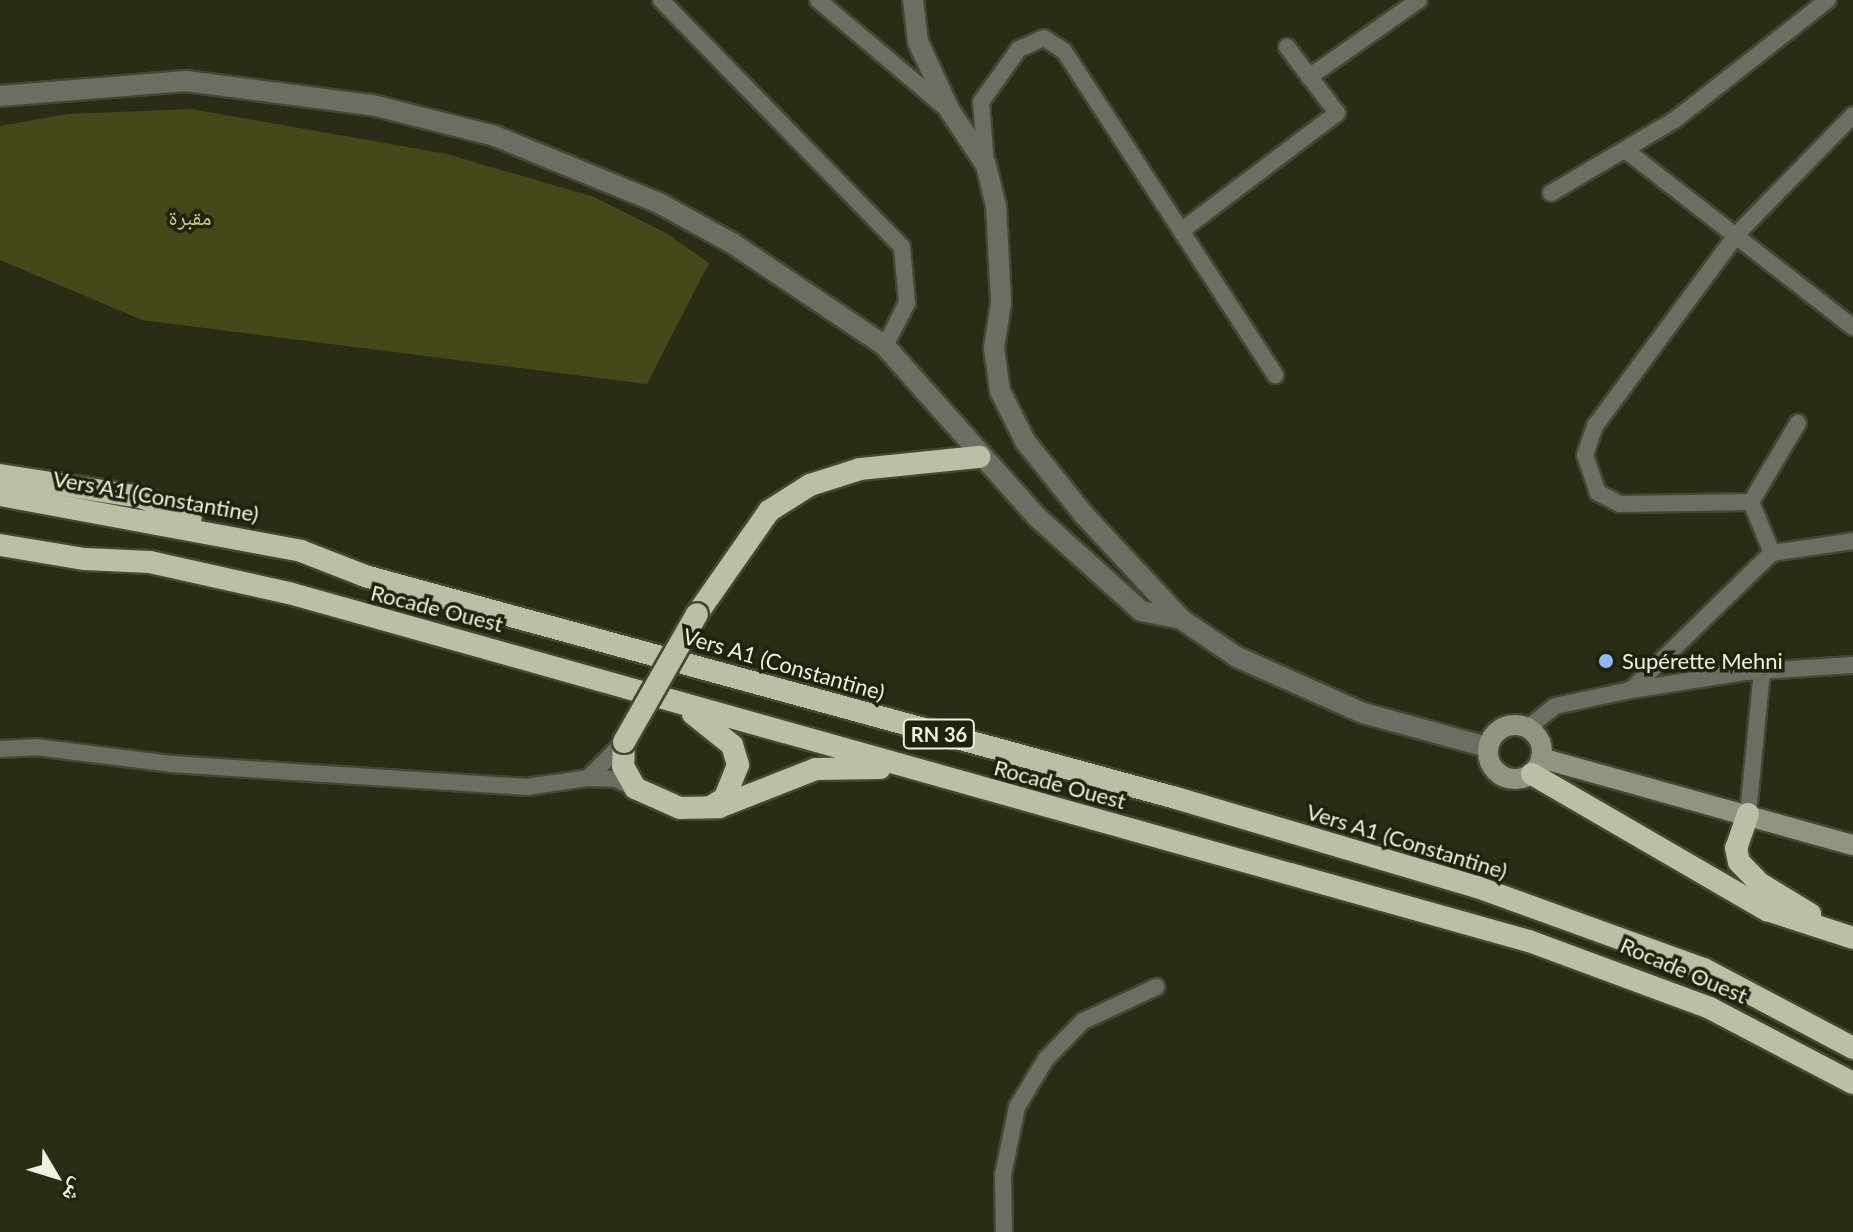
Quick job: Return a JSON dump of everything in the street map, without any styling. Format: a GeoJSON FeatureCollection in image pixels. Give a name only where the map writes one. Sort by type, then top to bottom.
{"type":"FeatureCollection","features":[{"type":"Feature","properties":{"kind":"highway"},"geometry":{"type":"LineString","coordinates":[[922,771],[816,769],[719,807],[700,809],[664,804],[635,788],[623,766],[624,742],[697,614],[769,511],[810,485],[860,469],[979,457]]}},
{"type":"Feature","properties":{"kind":"highway"},"geometry":{"type":"LineString","coordinates":[[0,475],[141,497],[232,536]]}},
{"type":"Feature","properties":{"kind":"highway","name":"Vers A1 (Constantine)"},"geometry":{"type":"LineString","coordinates":[[0,495],[301,551],[365,576],[1189,801],[1477,887],[1651,947],[1853,1048]]}},
{"type":"Feature","properties":{"kind":"highway","name":"Rocade Ouest"},"geometry":{"type":"LineString","coordinates":[[0,545],[85,559],[150,562],[289,593],[1598,963],[1770,1036],[1853,1083]]}},
{"type":"Feature","properties":{"kind":"highway"},"geometry":{"type":"LineString","coordinates":[[667,701],[716,728],[732,745],[738,765],[725,798],[700,809]]}},
{"type":"Feature","properties":{"kind":"highway"},"geometry":{"type":"LineString","coordinates":[[1536,766],[1767,910],[1853,938]]}},
{"type":"Feature","properties":{"kind":"highway"},"geometry":{"type":"LineString","coordinates":[[1748,814],[1736,848],[1743,868],[1812,915]]}},
{"type":"Feature","properties":{"kind":"highway"},"geometry":{"type":"LineString","coordinates":[[1767,910],[1812,915],[1853,928]]}},
{"type":"Feature","properties":{"kind":"highway"},"geometry":{"type":"LineString","coordinates":[[1820,1030],[1853,1040]]}},
{"type":"Feature","properties":{"kind":"main road"},"geometry":{"type":"LineString","coordinates":[[1536,766],[1540,741],[1529,727],[1503,727],[1487,747],[1490,765],[1504,778],[1536,766],[1748,814],[1853,845]]}},
{"type":"Feature","properties":{"kind":"street"},"geometry":{"type":"LineString","coordinates":[[661,0],[902,247],[907,303],[885,346]]}},
{"type":"Feature","properties":{"kind":"street"},"geometry":{"type":"LineString","coordinates":[[818,0],[950,111]]}},
{"type":"Feature","properties":{"kind":"street"},"geometry":{"type":"LineString","coordinates":[[913,0],[918,42],[950,111],[986,165]]}},
{"type":"Feature","properties":{"kind":"street"},"geometry":{"type":"LineString","coordinates":[[1309,77],[1419,0]]}},
{"type":"Feature","properties":{"kind":"street"},"geometry":{"type":"LineString","coordinates":[[1551,193],[1628,152],[1828,0]]}},
{"type":"Feature","properties":{"kind":"street"},"geometry":{"type":"LineString","coordinates":[[1275,375],[1064,51],[1044,38],[1019,49],[981,102],[986,165],[1002,254],[994,348],[1000,391],[1025,441],[1084,515],[1181,619],[1237,657],[1363,713],[1487,747]]}},
{"type":"Feature","properties":{"kind":"street"},"geometry":{"type":"LineString","coordinates":[[1181,231],[1337,113],[1287,47]]}},
{"type":"Feature","properties":{"kind":"street"},"geometry":{"type":"LineString","coordinates":[[0,96],[186,81],[372,105],[495,136],[659,203],[732,243],[885,346],[979,457],[1141,611],[1181,619]]}},
{"type":"Feature","properties":{"kind":"street"},"geometry":{"type":"LineString","coordinates":[[1751,502],[1620,504],[1598,493],[1585,455],[1595,426],[1737,234],[1853,115]]}},
{"type":"Feature","properties":{"kind":"street"},"geometry":{"type":"LineString","coordinates":[[1628,152],[1853,327]]}},
{"type":"Feature","properties":{"kind":"street"},"geometry":{"type":"LineString","coordinates":[[1751,502],[1798,423]]}},
{"type":"Feature","properties":{"kind":"street"},"geometry":{"type":"LineString","coordinates":[[1751,502],[1772,553]]}},
{"type":"Feature","properties":{"kind":"street"},"geometry":{"type":"LineString","coordinates":[[1631,690],[1772,553],[1853,541]]}},
{"type":"Feature","properties":{"kind":"street"},"geometry":{"type":"LineString","coordinates":[[1529,727],[1555,706],[1631,690],[1762,671],[1853,665]]}},
{"type":"Feature","properties":{"kind":"street"},"geometry":{"type":"LineString","coordinates":[[1748,814],[1762,671]]}},
{"type":"Feature","properties":{"kind":"street"},"geometry":{"type":"LineString","coordinates":[[588,778],[624,742]]}},
{"type":"Feature","properties":{"kind":"street"},"geometry":{"type":"LineString","coordinates":[[0,749],[35,747],[171,764],[527,787],[605,777],[635,788]]}},
{"type":"Feature","properties":{"kind":"street"},"geometry":{"type":"LineString","coordinates":[[1004,1232],[1003,1175],[1017,1107],[1039,1071],[1083,1021],[1156,987]]}},
{"type":"Feature","properties":{"kind":"green space","name":"مقبرة"},"geometry":{"type":"Polygon","coordinates":[[[191,109],[447,154],[594,197],[666,233],[709,263],[647,384],[142,320],[0,260],[0,126],[68,114],[191,109]]]}},
{"type":"Feature","properties":{"kind":"place","name":"Supérette Mehni"},"geometry":{"type":"Point","coordinates":[1606,661]}}]}
